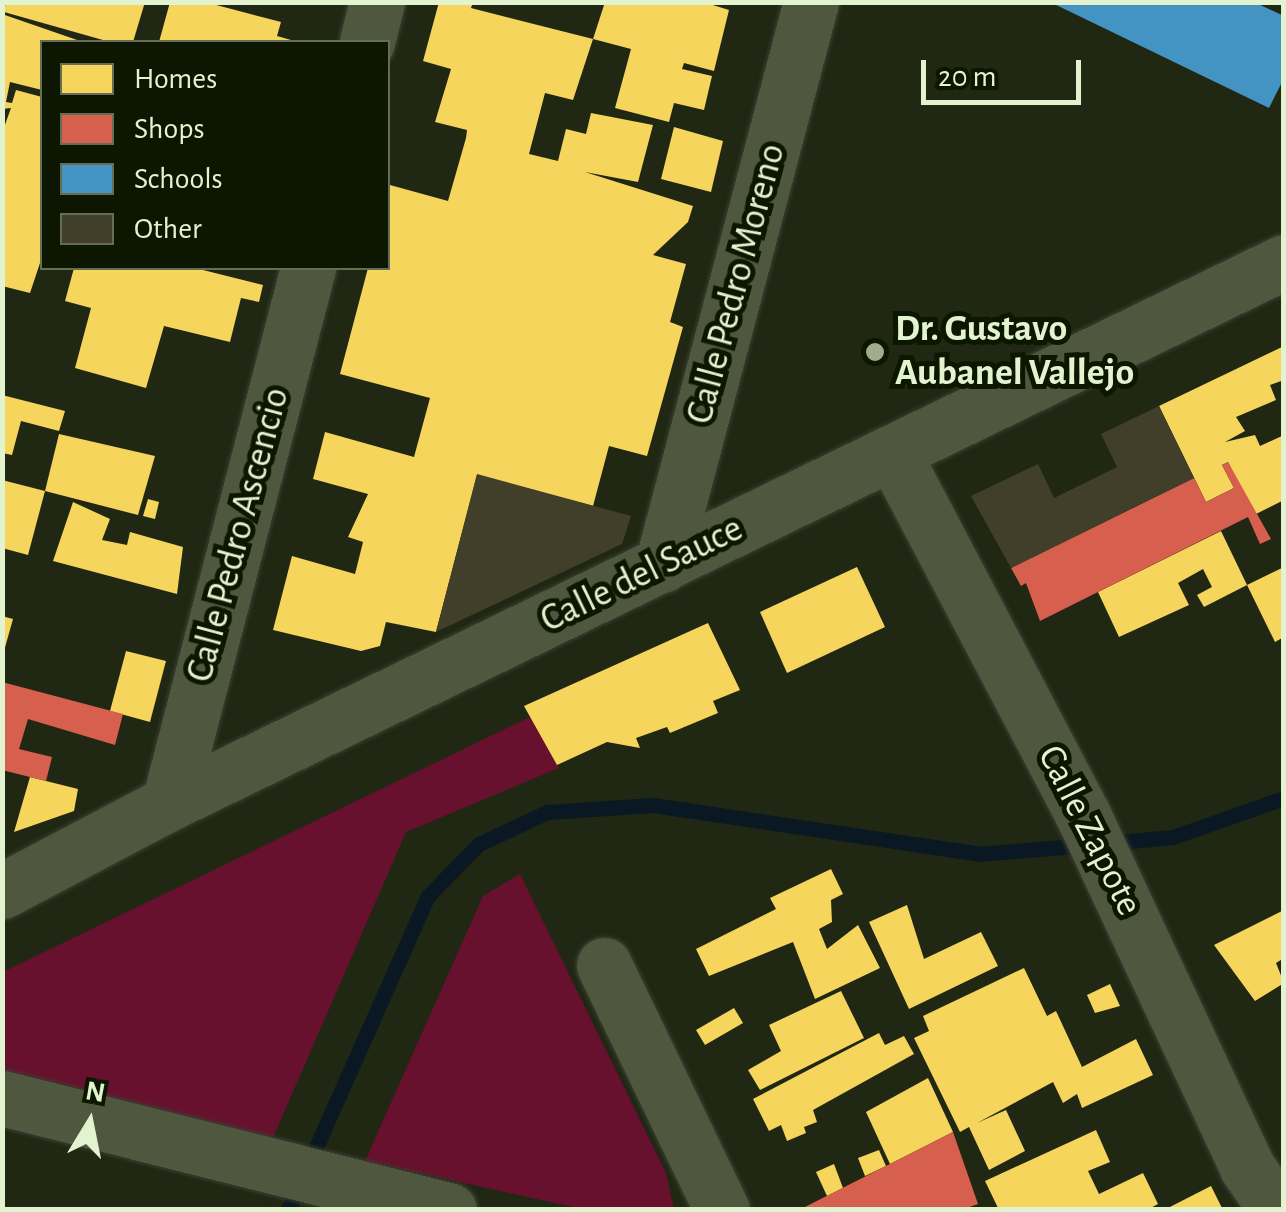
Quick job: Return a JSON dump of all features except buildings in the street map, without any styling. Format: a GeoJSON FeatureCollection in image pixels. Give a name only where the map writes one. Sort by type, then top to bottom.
{"type":"FeatureCollection","features":[{"type":"Feature","properties":{"kind":"street"},"geometry":{"type":"LineString","coordinates":[[368,40],[378,2]]}},
{"type":"Feature","properties":{"kind":"street","name":"Calle Pedro Moreno"},"geometry":{"type":"LineString","coordinates":[[662,565],[811,2]]}},
{"type":"Feature","properties":{"kind":"street","name":"Calle del Sauce"},"geometry":{"type":"LineString","coordinates":[[2,891],[169,803],[894,455],[1284,262]]}},
{"type":"Feature","properties":{"kind":"street","name":"Calle Pedro Ascencio"},"geometry":{"type":"LineString","coordinates":[[169,803],[307,270]]}},
{"type":"Feature","properties":{"kind":"street","name":"Calle Zapote"},"geometry":{"type":"LineString","coordinates":[[894,455],[1083,815],[1247,1167],[1276,1210]]}},
{"type":"Feature","properties":{"kind":"street"},"geometry":{"type":"LineString","coordinates":[[604,965],[722,1210]]}},
{"type":"Feature","properties":{"kind":"street"},"geometry":{"type":"LineString","coordinates":[[2,1098],[450,1210]]}},
{"type":"Feature","properties":{"kind":"shaded area"},"geometry":{"type":"Polygon","coordinates":[[[534,715],[559,768],[406,832],[272,1140],[3,1077],[3,972],[534,715]]]}},
{"type":"Feature","properties":{"kind":"shaded area"},"geometry":{"type":"Polygon","coordinates":[[[520,874],[666,1173],[674,1209],[582,1209],[365,1161],[483,896],[520,874]]]}},
{"type":"Feature","properties":{"kind":"waterway"},"geometry":{"type":"LineString","coordinates":[[1109,843],[1173,837],[1284,798]]}},
{"type":"Feature","properties":{"kind":"waterway"},"geometry":{"type":"LineString","coordinates":[[288,1210],[428,896],[479,844],[547,812],[653,805],[979,854],[1086,845]]}},
{"type":"Feature","properties":{"kind":"place","name":"Dr. Gustavo Aubanel Vallejo"},"geometry":{"type":"Point","coordinates":[875,352]}}]}
